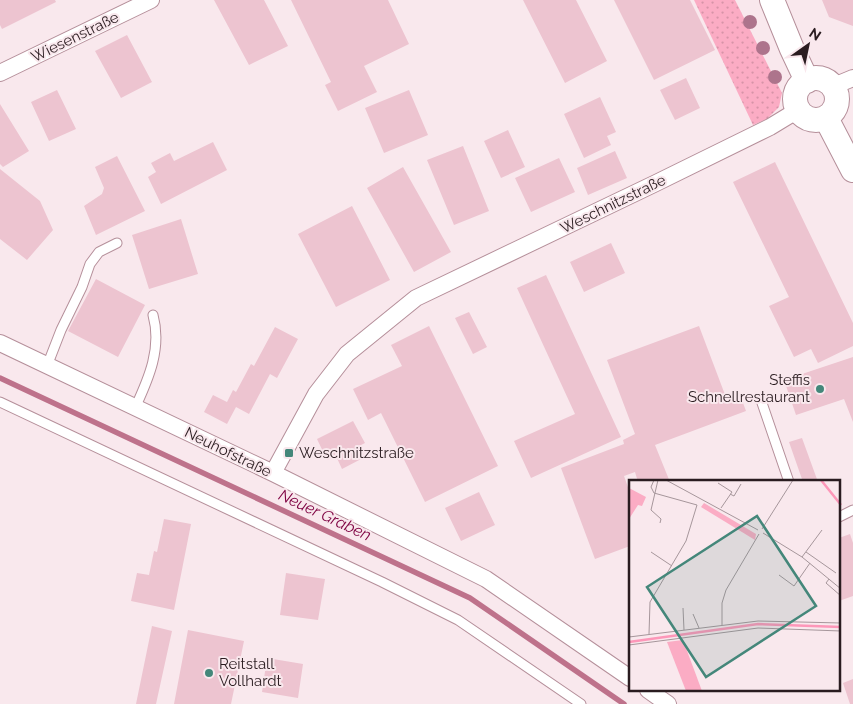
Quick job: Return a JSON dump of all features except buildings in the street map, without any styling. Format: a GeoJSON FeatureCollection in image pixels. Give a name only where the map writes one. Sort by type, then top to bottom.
{"type":"FeatureCollection","features":[{"type":"Feature","properties":{"kind":"main road"},"geometry":{"type":"LineString","coordinates":[[772,0],[807,81]]}},
{"type":"Feature","properties":{"kind":"main road"},"geometry":{"type":"LineString","coordinates":[[820,79],[828,82],[843,83],[837,95],[837,104],[834,111],[826,118],[812,120],[798,110],[796,93],[807,81],[820,79]]}},
{"type":"Feature","properties":{"kind":"main road"},"geometry":{"type":"LineString","coordinates":[[826,118],[853,170]]}},
{"type":"Feature","properties":{"kind":"street","name":"Wiesenstraße"},"geometry":{"type":"LineString","coordinates":[[0,73],[151,0]]}},
{"type":"Feature","properties":{"kind":"street","name":"Weschnitzstraße"},"geometry":{"type":"LineString","coordinates":[[273,474],[316,394],[347,354],[416,298],[654,184],[798,110]]}},
{"type":"Feature","properties":{"kind":"street","name":"Neuhofstraße"},"geometry":{"type":"LineString","coordinates":[[0,343],[486,579],[629,677]]}},
{"type":"Feature","properties":{"kind":"street"},"geometry":{"type":"LineString","coordinates":[[651,692],[668,704]]}},
{"type":"Feature","properties":{"kind":"lane"},"geometry":{"type":"LineString","coordinates":[[46,366],[82,287],[90,264],[99,252],[117,243]]}},
{"type":"Feature","properties":{"kind":"lane"},"geometry":{"type":"LineString","coordinates":[[135,408],[146,385],[154,358],[156,326],[153,315]]}},
{"type":"Feature","properties":{"kind":"lane"},"geometry":{"type":"LineString","coordinates":[[0,402],[374,578],[458,620],[581,704]]}},
{"type":"Feature","properties":{"kind":"lane"},"geometry":{"type":"LineString","coordinates":[[762,403],[787,480]]}},
{"type":"Feature","properties":{"kind":"lane"},"geometry":{"type":"LineString","coordinates":[[840,516],[853,510]]}},
{"type":"Feature","properties":{"kind":"shaded area"},"geometry":{"type":"Polygon","coordinates":[[[694,0],[735,0],[782,93],[779,107],[767,119],[753,125],[694,0]]]}},
{"type":"Feature","properties":{"kind":"waterway","name":"Neuer Graben"},"geometry":{"type":"LineString","coordinates":[[0,378],[470,598],[624,704]]}},
{"type":"Feature","properties":{"kind":"place","name":"Steffis Schnellrestaurant"},"geometry":{"type":"Point","coordinates":[820,389]}},
{"type":"Feature","properties":{"kind":"place","name":"Weschnitzstraße"},"geometry":{"type":"Point","coordinates":[289,453]}},
{"type":"Feature","properties":{"kind":"place","name":"Reitstall Vollhardt"},"geometry":{"type":"Point","coordinates":[209,673]}}]}
